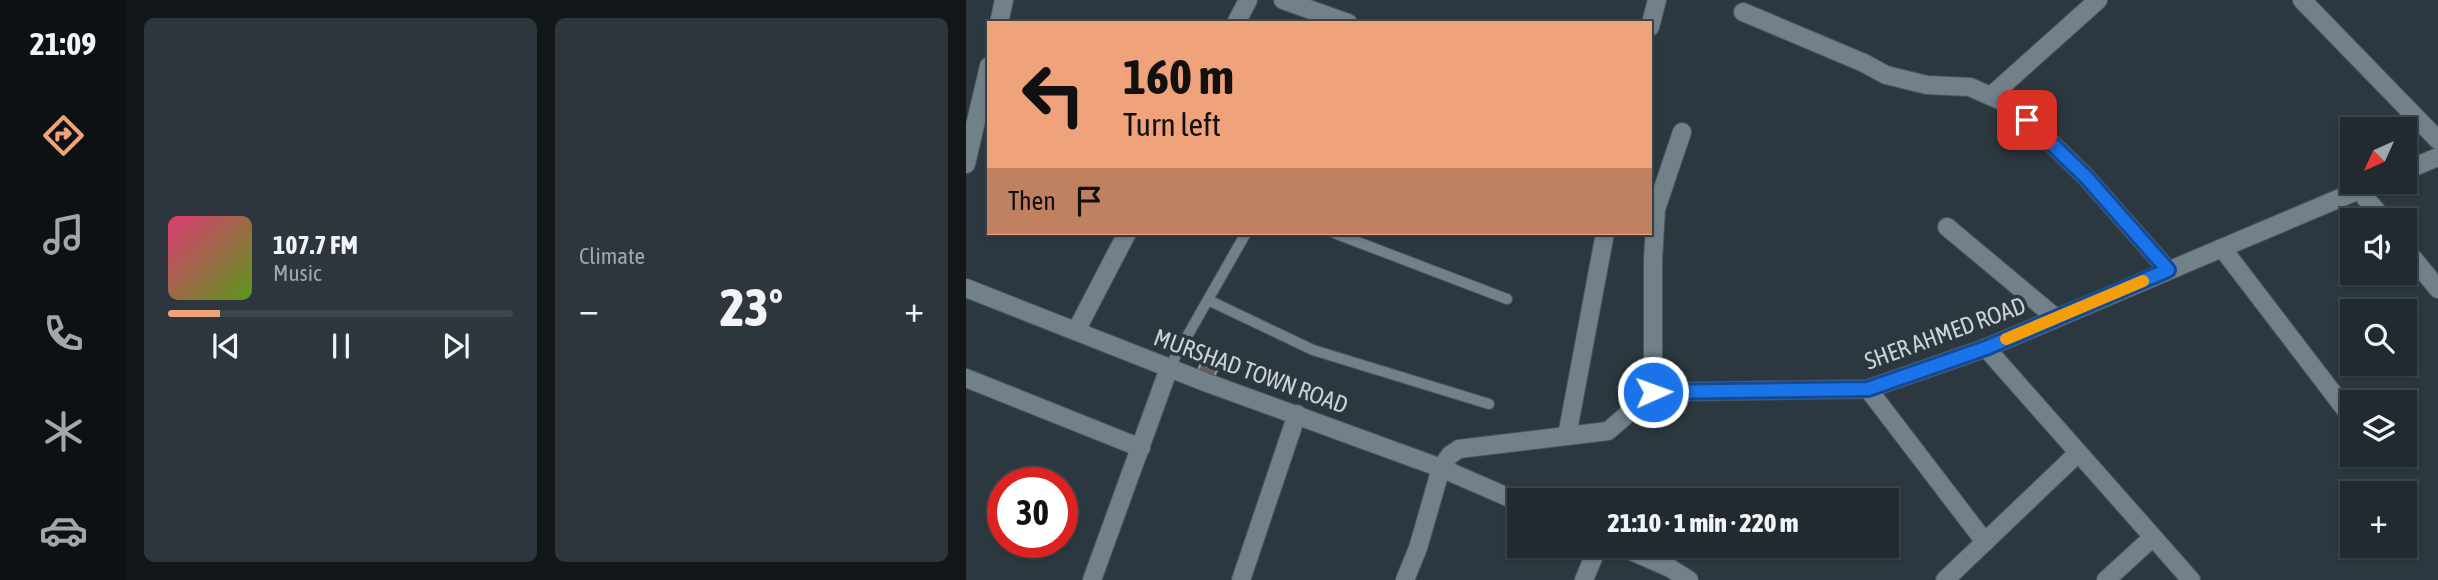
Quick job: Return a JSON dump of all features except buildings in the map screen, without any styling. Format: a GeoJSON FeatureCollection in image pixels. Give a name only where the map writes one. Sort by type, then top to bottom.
{"type":"FeatureCollection","features":[{"type":"Feature","properties":{"kind":"street"},"geometry":{"type":"LineString","coordinates":[[999,21],[1004,0]]}},
{"type":"Feature","properties":{"kind":"street"},"geometry":{"type":"LineString","coordinates":[[1237,21],[1248,0]]}},
{"type":"Feature","properties":{"kind":"street"},"geometry":{"type":"LineString","coordinates":[[1283,0],[1342,21]]}},
{"type":"Feature","properties":{"kind":"street"},"geometry":{"type":"LineString","coordinates":[[1652,21],[1657,0]]}},
{"type":"Feature","properties":{"kind":"street"},"geometry":{"type":"LineString","coordinates":[[1992,95],[2098,0]]}},
{"type":"Feature","properties":{"kind":"street"},"geometry":{"type":"LineString","coordinates":[[2302,0],[2438,140]]}},
{"type":"Feature","properties":{"kind":"street"},"geometry":{"type":"LineString","coordinates":[[1743,12],[1864,63],[1886,75],[1927,85],[1970,87],[2013,106],[2086,177],[2168,270]]}},
{"type":"Feature","properties":{"kind":"street"},"geometry":{"type":"LineString","coordinates":[[966,164],[987,75]]}},
{"type":"Feature","properties":{"kind":"street"},"geometry":{"type":"LineString","coordinates":[[1405,580],[1418,548],[1441,468],[1450,455],[1459,449],[1608,431],[1653,392],[1653,260],[1656,209],[1682,132]]}},
{"type":"Feature","properties":{"kind":"street"},"geometry":{"type":"LineString","coordinates":[[2417,166],[2438,157]]}},
{"type":"Feature","properties":{"kind":"street","name":"SHER AHMED ROAD"},"geometry":{"type":"LineString","coordinates":[[1653,392],[1868,389],[1986,348],[2350,194]]}},
{"type":"Feature","properties":{"kind":"street"},"geometry":{"type":"LineString","coordinates":[[2363,194],[2374,208]]}},
{"type":"Feature","properties":{"kind":"street"},"geometry":{"type":"LineString","coordinates":[[1947,227],[2056,318]]}},
{"type":"Feature","properties":{"kind":"street"},"geometry":{"type":"LineString","coordinates":[[1076,331],[1126,235]]}},
{"type":"Feature","properties":{"kind":"street"},"geometry":{"type":"LineString","coordinates":[[1567,436],[1605,235]]}},
{"type":"Feature","properties":{"kind":"street"},"geometry":{"type":"LineString","coordinates":[[2222,248],[2340,402]]}},
{"type":"Feature","properties":{"kind":"street"},"geometry":{"type":"LineString","coordinates":[[2417,263],[2438,289]]}},
{"type":"Feature","properties":{"kind":"street","name":"MURSHAD TOWN ROAD"},"geometry":{"type":"LineString","coordinates":[[966,288],[1169,368],[1441,468],[1507,497]]}},
{"type":"Feature","properties":{"kind":"street"},"geometry":{"type":"LineString","coordinates":[[1986,348],[2191,580]]}},
{"type":"Feature","properties":{"kind":"street"},"geometry":{"type":"LineString","coordinates":[[1092,580],[1169,368]]}},
{"type":"Feature","properties":{"kind":"street"},"geometry":{"type":"LineString","coordinates":[[966,378],[1141,448]]}},
{"type":"Feature","properties":{"kind":"street"},"geometry":{"type":"LineString","coordinates":[[1868,389],[1985,542]]}},
{"type":"Feature","properties":{"kind":"street"},"geometry":{"type":"LineString","coordinates":[[1241,580],[1297,414]]}},
{"type":"Feature","properties":{"kind":"street"},"geometry":{"type":"LineString","coordinates":[[1945,580],[2078,453]]}},
{"type":"Feature","properties":{"kind":"street"},"geometry":{"type":"LineString","coordinates":[[2106,580],[2152,538]]}},
{"type":"Feature","properties":{"kind":"street"},"geometry":{"type":"LineString","coordinates":[[1584,580],[1593,558]]}},
{"type":"Feature","properties":{"kind":"street"},"geometry":{"type":"LineString","coordinates":[[1647,558],[1689,580]]}},
{"type":"Feature","properties":{"kind":"lane"},"geometry":{"type":"LineString","coordinates":[[1169,368],[1245,235]]}},
{"type":"Feature","properties":{"kind":"lane"},"geometry":{"type":"LineString","coordinates":[[1339,235],[1507,299]]}},
{"type":"Feature","properties":{"kind":"lane"},"geometry":{"type":"LineString","coordinates":[[1208,300],[1312,350],[1489,404]]}},
{"type":"Feature","properties":{"kind":"slow traffic"},"geometry":{"type":"LineString","coordinates":[[2006,339],[2143,281]]}},
{"type":"Feature","properties":{"kind":"route"},"geometry":{"type":"LineString","coordinates":[[1653,392],[1868,389],[1986,348],[2168,270],[2086,177],[2027,120]]}}]}
